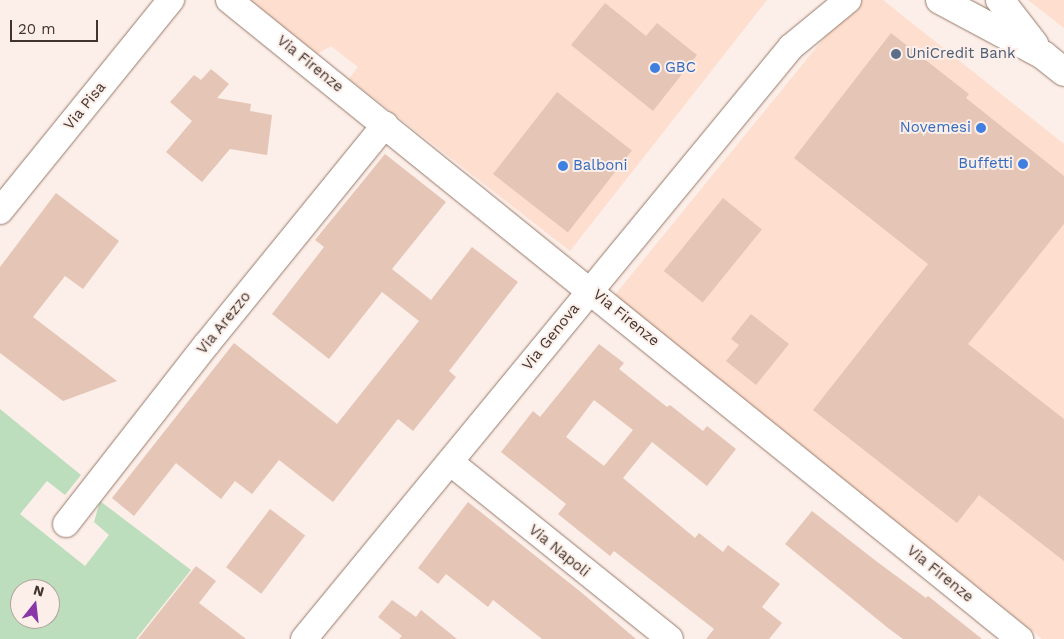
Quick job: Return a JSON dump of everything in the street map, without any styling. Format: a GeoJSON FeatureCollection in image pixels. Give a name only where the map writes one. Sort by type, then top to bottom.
{"type":"FeatureCollection","features":[{"type":"Feature","properties":{"kind":"main road"},"geometry":{"type":"LineString","coordinates":[[940,0],[1043,55],[1064,72]]}},
{"type":"Feature","properties":{"kind":"main road"},"geometry":{"type":"LineString","coordinates":[[1000,0],[1043,55]]}},
{"type":"Feature","properties":{"kind":"street","name":"Via Pisa"},"geometry":{"type":"LineString","coordinates":[[0,211],[171,0]]}},
{"type":"Feature","properties":{"kind":"street","name":"Via Firenze"},"geometry":{"type":"LineString","coordinates":[[229,0],[590,289],[1020,639]]}},
{"type":"Feature","properties":{"kind":"street"},"geometry":{"type":"LineString","coordinates":[[791,47],[820,0]]}},
{"type":"Feature","properties":{"kind":"street","name":"Via Genova"},"geometry":{"type":"LineString","coordinates":[[304,639],[791,47],[848,0]]}},
{"type":"Feature","properties":{"kind":"street","name":"Via Arezzo"},"geometry":{"type":"LineString","coordinates":[[66,524],[206,345],[386,125]]}},
{"type":"Feature","properties":{"kind":"street","name":"Via Napoli"},"geometry":{"type":"LineString","coordinates":[[450,462],[670,639]]}},
{"type":"Feature","properties":{"kind":"shaded area"},"geometry":{"type":"Polygon","coordinates":[[[251,0],[767,0],[570,251],[349,79],[358,67],[331,46],[317,54],[251,0]]]}},
{"type":"Feature","properties":{"kind":"shaded area"},"geometry":{"type":"Polygon","coordinates":[[[855,0],[883,0],[1064,144],[1064,639],[1042,639],[614,296],[855,0]]]}},
{"type":"Feature","properties":{"kind":"shaded area"},"geometry":{"type":"Polygon","coordinates":[[[1028,0],[1064,0],[1064,28],[1028,0]]]}},
{"type":"Feature","properties":{"kind":"green space"},"geometry":{"type":"Polygon","coordinates":[[[0,409],[81,475],[65,495],[47,481],[20,514],[85,566],[109,535],[94,522],[100,501],[191,570],[136,639],[0,639],[0,409]]]}},
{"type":"Feature","properties":{"kind":"building"},"geometry":{"type":"Polygon","coordinates":[[[605,3],[646,36],[657,23],[697,55],[653,111],[571,45],[605,3]]]}},
{"type":"Feature","properties":{"kind":"building"},"geometry":{"type":"Polygon","coordinates":[[[891,33],[969,94],[966,98],[1064,176],[1064,224],[968,344],[1064,419],[1064,561],[979,495],[957,523],[813,410],[928,264],[794,158],[891,33]]]}},
{"type":"Feature","properties":{"kind":"building"},"geometry":{"type":"Polygon","coordinates":[[[211,69],[229,84],[217,98],[251,104],[250,111],[272,115],[267,155],[230,149],[202,182],[166,152],[192,121],[170,102],[194,75],[201,80],[211,69]]]}},
{"type":"Feature","properties":{"kind":"building"},"geometry":{"type":"Polygon","coordinates":[[[557,92],[632,150],[568,232],[493,174],[557,92]]]}},
{"type":"Feature","properties":{"kind":"building"},"geometry":{"type":"Polygon","coordinates":[[[385,154],[446,202],[392,269],[431,300],[472,247],[518,282],[449,371],[456,377],[413,431],[398,419],[333,502],[279,460],[252,494],[235,481],[221,499],[176,463],[134,516],[112,498],[234,343],[337,424],[419,321],[382,292],[329,359],[272,314],[324,247],[315,240],[385,154]]]}},
{"type":"Feature","properties":{"kind":"building"},"geometry":{"type":"Polygon","coordinates":[[[56,193],[119,241],[83,289],[65,276],[33,317],[117,381],[63,401],[0,353],[0,267],[56,193]]]}},
{"type":"Feature","properties":{"kind":"building"},"geometry":{"type":"Polygon","coordinates":[[[723,198],[762,229],[703,303],[664,271],[723,198]]]}},
{"type":"Feature","properties":{"kind":"building"},"geometry":{"type":"Polygon","coordinates":[[[751,314],[789,344],[756,385],[726,361],[739,345],[731,339],[751,314]]]}},
{"type":"Feature","properties":{"kind":"building"},"geometry":{"type":"Polygon","coordinates":[[[599,344],[624,363],[619,369],[667,407],[670,405],[703,431],[707,426],[736,449],[707,486],[652,442],[623,478],[695,538],[699,533],[723,552],[728,545],[780,584],[762,607],[782,623],[769,639],[706,639],[714,629],[614,551],[610,556],[558,514],[566,504],[501,452],[533,411],[540,417],[599,344]],[[594,400],[566,437],[604,466],[633,430],[594,400]]]}},
{"type":"Feature","properties":{"kind":"building"},"geometry":{"type":"Polygon","coordinates":[[[468,502],[582,593],[636,639],[542,639],[493,600],[488,607],[446,574],[438,584],[418,568],[468,502]]]}},
{"type":"Feature","properties":{"kind":"building"},"geometry":{"type":"Polygon","coordinates":[[[270,509],[305,535],[261,594],[226,567],[270,509]]]}},
{"type":"Feature","properties":{"kind":"building"},"geometry":{"type":"Polygon","coordinates":[[[812,511],[926,598],[928,596],[982,639],[903,639],[888,628],[785,544],[812,511]]]}},
{"type":"Feature","properties":{"kind":"building"},"geometry":{"type":"Polygon","coordinates":[[[196,566],[216,581],[199,603],[246,639],[138,639],[196,566]]]}},
{"type":"Feature","properties":{"kind":"building"},"geometry":{"type":"Polygon","coordinates":[[[392,600],[416,617],[421,610],[457,639],[399,639],[402,636],[378,617],[392,600]]]}},
{"type":"Feature","properties":{"kind":"place","name":"UniCredit Bank"},"geometry":{"type":"Point","coordinates":[896,54]}},
{"type":"Feature","properties":{"kind":"place","name":"GBC"},"geometry":{"type":"Point","coordinates":[655,68]}},
{"type":"Feature","properties":{"kind":"place","name":"Novemesi"},"geometry":{"type":"Point","coordinates":[981,128]}},
{"type":"Feature","properties":{"kind":"place","name":"Buffetti"},"geometry":{"type":"Point","coordinates":[1023,164]}},
{"type":"Feature","properties":{"kind":"place","name":"Balboni"},"geometry":{"type":"Point","coordinates":[563,166]}}]}
